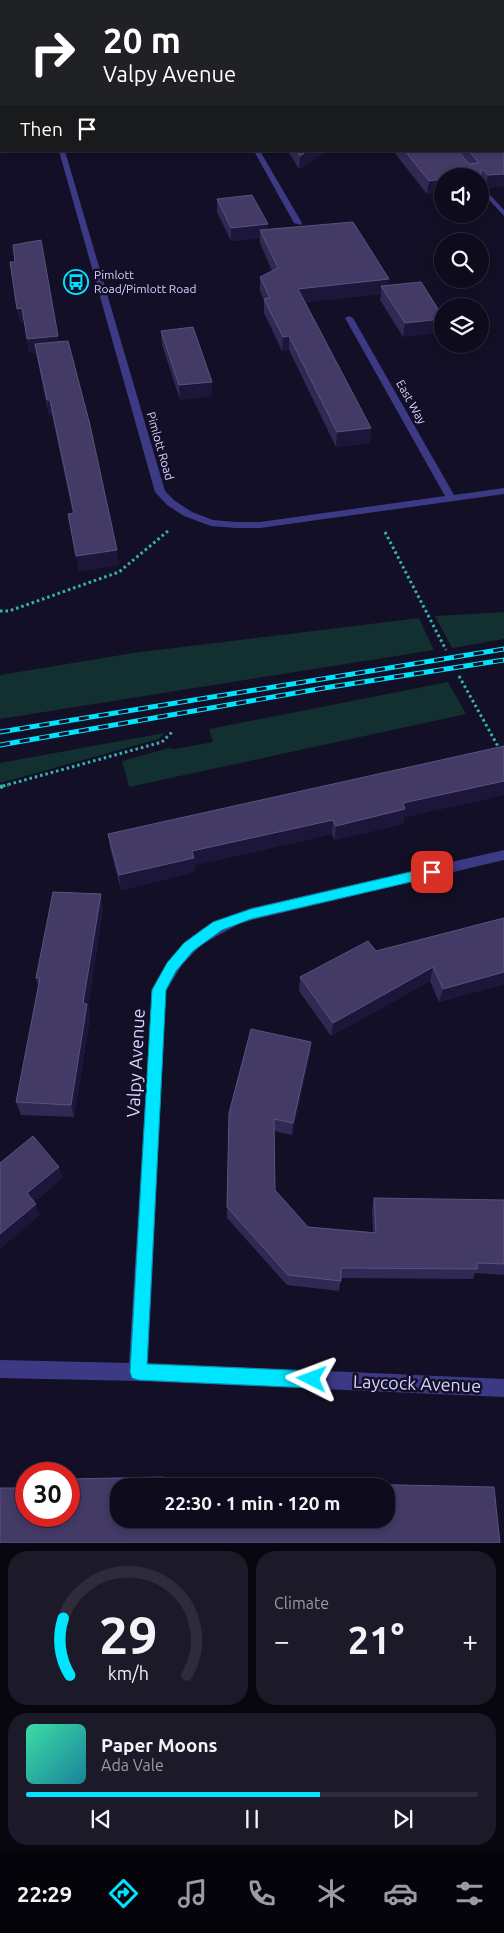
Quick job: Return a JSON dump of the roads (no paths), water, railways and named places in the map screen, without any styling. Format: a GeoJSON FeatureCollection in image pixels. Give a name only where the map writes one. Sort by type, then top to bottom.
{"type":"FeatureCollection","features":[{"type":"Feature","properties":{"kind":"street","name":"Pimlott Road"},"geometry":{"type":"LineString","coordinates":[[62,152],[160,492],[171,504],[188,514],[211,523],[236,525],[260,524],[504,491]]}},
{"type":"Feature","properties":{"kind":"street"},"geometry":{"type":"LineString","coordinates":[[258,152],[298,223]]}},
{"type":"Feature","properties":{"kind":"street"},"geometry":{"type":"LineString","coordinates":[[489,196],[504,214]]}},
{"type":"Feature","properties":{"kind":"street","name":"East Way"},"geometry":{"type":"LineString","coordinates":[[349,318],[451,498]]}},
{"type":"Feature","properties":{"kind":"street","name":"Valpy Avenue"},"geometry":{"type":"LineString","coordinates":[[138,1372],[159,990],[171,967],[188,947],[217,926],[251,914],[504,855]]}},
{"type":"Feature","properties":{"kind":"street","name":"Laycock Avenue"},"geometry":{"type":"LineString","coordinates":[[0,1369],[138,1372],[504,1388]]}},
{"type":"Feature","properties":{"kind":"railway"},"geometry":{"type":"LineString","coordinates":[[0,732],[504,649]]}},
{"type":"Feature","properties":{"kind":"railway"},"geometry":{"type":"LineString","coordinates":[[0,745],[324,688],[504,660]]}},
{"type":"Feature","properties":{"kind":"place","name":"Pimlott Road/Pimlott Road"},"geometry":{"type":"Point","coordinates":[76,282]}}]}
